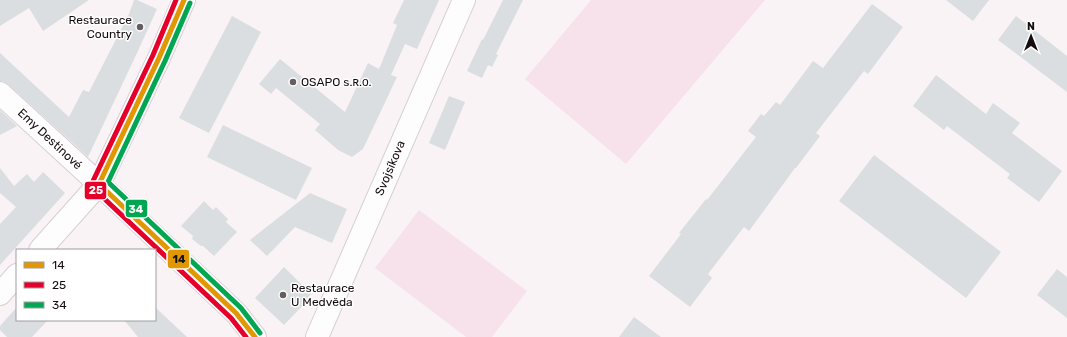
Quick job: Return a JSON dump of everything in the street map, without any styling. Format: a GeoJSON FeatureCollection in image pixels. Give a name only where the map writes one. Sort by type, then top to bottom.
{"type":"FeatureCollection","features":[{"type":"Feature","properties":{"kind":"street"},"geometry":{"type":"LineString","coordinates":[[41,249],[99,184],[159,58],[184,0]]}},
{"type":"Feature","properties":{"kind":"street","name":"Svojsíkova"},"geometry":{"type":"LineString","coordinates":[[318,337],[464,0]]}},
{"type":"Feature","properties":{"kind":"street","name":"Emy Destinové"},"geometry":{"type":"LineString","coordinates":[[0,93],[236,313],[255,337]]}},
{"type":"Feature","properties":{"kind":"street"},"geometry":{"type":"LineString","coordinates":[[0,294],[16,276]]}},
{"type":"Feature","properties":{"kind":"shaded area"},"geometry":{"type":"Polygon","coordinates":[[[591,0],[765,0],[626,164],[525,79],[591,0]]]}},
{"type":"Feature","properties":{"kind":"shaded area"},"geometry":{"type":"Polygon","coordinates":[[[419,210],[527,291],[492,337],[466,337],[375,268],[419,210]]]}},
{"type":"Feature","properties":{"kind":"building"},"geometry":{"type":"Polygon","coordinates":[[[0,0],[89,0],[43,31],[29,8],[0,26],[0,0]]]}},
{"type":"Feature","properties":{"kind":"building"},"geometry":{"type":"Polygon","coordinates":[[[134,0],[157,9],[88,157],[8,84],[0,81],[0,53],[69,117],[83,90],[89,92],[129,14],[134,0]]]}},
{"type":"Feature","properties":{"kind":"building"},"geometry":{"type":"Polygon","coordinates":[[[404,0],[439,0],[417,49],[405,44],[391,75],[397,77],[363,149],[352,157],[338,150],[315,130],[320,124],[276,88],[271,94],[259,84],[280,59],[345,112],[368,63],[379,69],[397,25],[393,23],[404,0]]]}},
{"type":"Feature","properties":{"kind":"building"},"geometry":{"type":"Polygon","coordinates":[[[503,0],[523,0],[496,54],[498,55],[492,67],[488,65],[482,78],[467,71],[503,0]]]}},
{"type":"Feature","properties":{"kind":"building"},"geometry":{"type":"Polygon","coordinates":[[[946,0],[989,0],[973,21],[946,0]]]}},
{"type":"Feature","properties":{"kind":"building"},"geometry":{"type":"Polygon","coordinates":[[[872,4],[903,27],[868,74],[864,71],[816,133],[820,136],[749,231],[744,227],[708,274],[712,278],[690,307],[649,276],[681,234],[679,233],[756,137],[748,131],[761,114],[764,116],[776,102],[780,105],[813,61],[823,68],[872,4]]]}},
{"type":"Feature","properties":{"kind":"building"},"geometry":{"type":"Polygon","coordinates":[[[232,16],[261,32],[209,133],[179,118],[232,16]]]}},
{"type":"Feature","properties":{"kind":"building"},"geometry":{"type":"Polygon","coordinates":[[[1016,16],[1067,56],[1067,92],[998,40],[1016,16]]]}},
{"type":"Feature","properties":{"kind":"building"},"geometry":{"type":"Polygon","coordinates":[[[936,75],[986,114],[993,103],[1020,123],[1012,133],[1062,171],[1039,202],[1007,178],[1010,174],[947,126],[944,130],[913,106],[936,75]]]}},
{"type":"Feature","properties":{"kind":"building"},"geometry":{"type":"Polygon","coordinates":[[[449,96],[465,102],[445,150],[429,143],[449,96]]]}},
{"type":"Feature","properties":{"kind":"building"},"geometry":{"type":"Polygon","coordinates":[[[0,110],[17,126],[0,135],[0,110]]]}},
{"type":"Feature","properties":{"kind":"building"},"geometry":{"type":"Polygon","coordinates":[[[223,125],[312,168],[296,200],[207,157],[223,125]]]}},
{"type":"Feature","properties":{"kind":"building"},"geometry":{"type":"Polygon","coordinates":[[[874,155],[1001,252],[966,298],[839,201],[874,155]]]}},
{"type":"Feature","properties":{"kind":"building"},"geometry":{"type":"Polygon","coordinates":[[[0,168],[14,186],[27,174],[34,182],[43,172],[65,193],[0,265],[0,224],[16,207],[0,193],[0,168]]]}},
{"type":"Feature","properties":{"kind":"building"},"geometry":{"type":"Polygon","coordinates":[[[310,193],[347,209],[332,243],[295,227],[267,256],[250,240],[310,193]]]}},
{"type":"Feature","properties":{"kind":"building"},"geometry":{"type":"Polygon","coordinates":[[[204,201],[213,210],[216,207],[228,219],[226,222],[237,232],[214,256],[192,239],[193,236],[181,226],[204,201]]]}},
{"type":"Feature","properties":{"kind":"building"},"geometry":{"type":"Polygon","coordinates":[[[284,267],[311,294],[307,299],[308,300],[284,325],[255,298],[284,267]]]}},
{"type":"Feature","properties":{"kind":"building"},"geometry":{"type":"Polygon","coordinates":[[[1057,269],[1067,277],[1067,318],[1037,295],[1057,269]]]}},
{"type":"Feature","properties":{"kind":"building"},"geometry":{"type":"Polygon","coordinates":[[[16,308],[16,321],[47,321],[32,337],[7,337],[0,330],[0,326],[16,308]]]}},
{"type":"Feature","properties":{"kind":"building"},"geometry":{"type":"Polygon","coordinates":[[[156,308],[187,337],[138,337],[125,321],[156,321],[156,308]]]}},
{"type":"Feature","properties":{"kind":"building"},"geometry":{"type":"Polygon","coordinates":[[[634,317],[661,337],[619,337],[634,317]]]}},
{"type":"Feature","properties":{"kind":"transit line","name":"25"},"geometry":{"type":"LineString","coordinates":[[176,0],[153,55],[93,181],[92,186],[231,318],[246,337]]}},
{"type":"Feature","properties":{"kind":"transit line","name":"14"},"geometry":{"type":"LineString","coordinates":[[99,184],[159,58],[184,0]]}},
{"type":"Feature","properties":{"kind":"transit line","name":"34"},"geometry":{"type":"LineString","coordinates":[[190,3],[165,61],[108,182],[241,308],[260,333]]}},
{"type":"Feature","properties":{"kind":"transit line","name":"14"},"geometry":{"type":"LineString","coordinates":[[99,184],[236,313],[255,337]]}},
{"type":"Feature","properties":{"kind":"place","name":"Restaurace Country"},"geometry":{"type":"Point","coordinates":[140,27]}},
{"type":"Feature","properties":{"kind":"place","name":"OSAPO s.ʀ.ᴏ."},"geometry":{"type":"Point","coordinates":[293,82]}},
{"type":"Feature","properties":{"kind":"place","name":"Restaurace U Medvěda"},"geometry":{"type":"Point","coordinates":[283,295]}}]}
